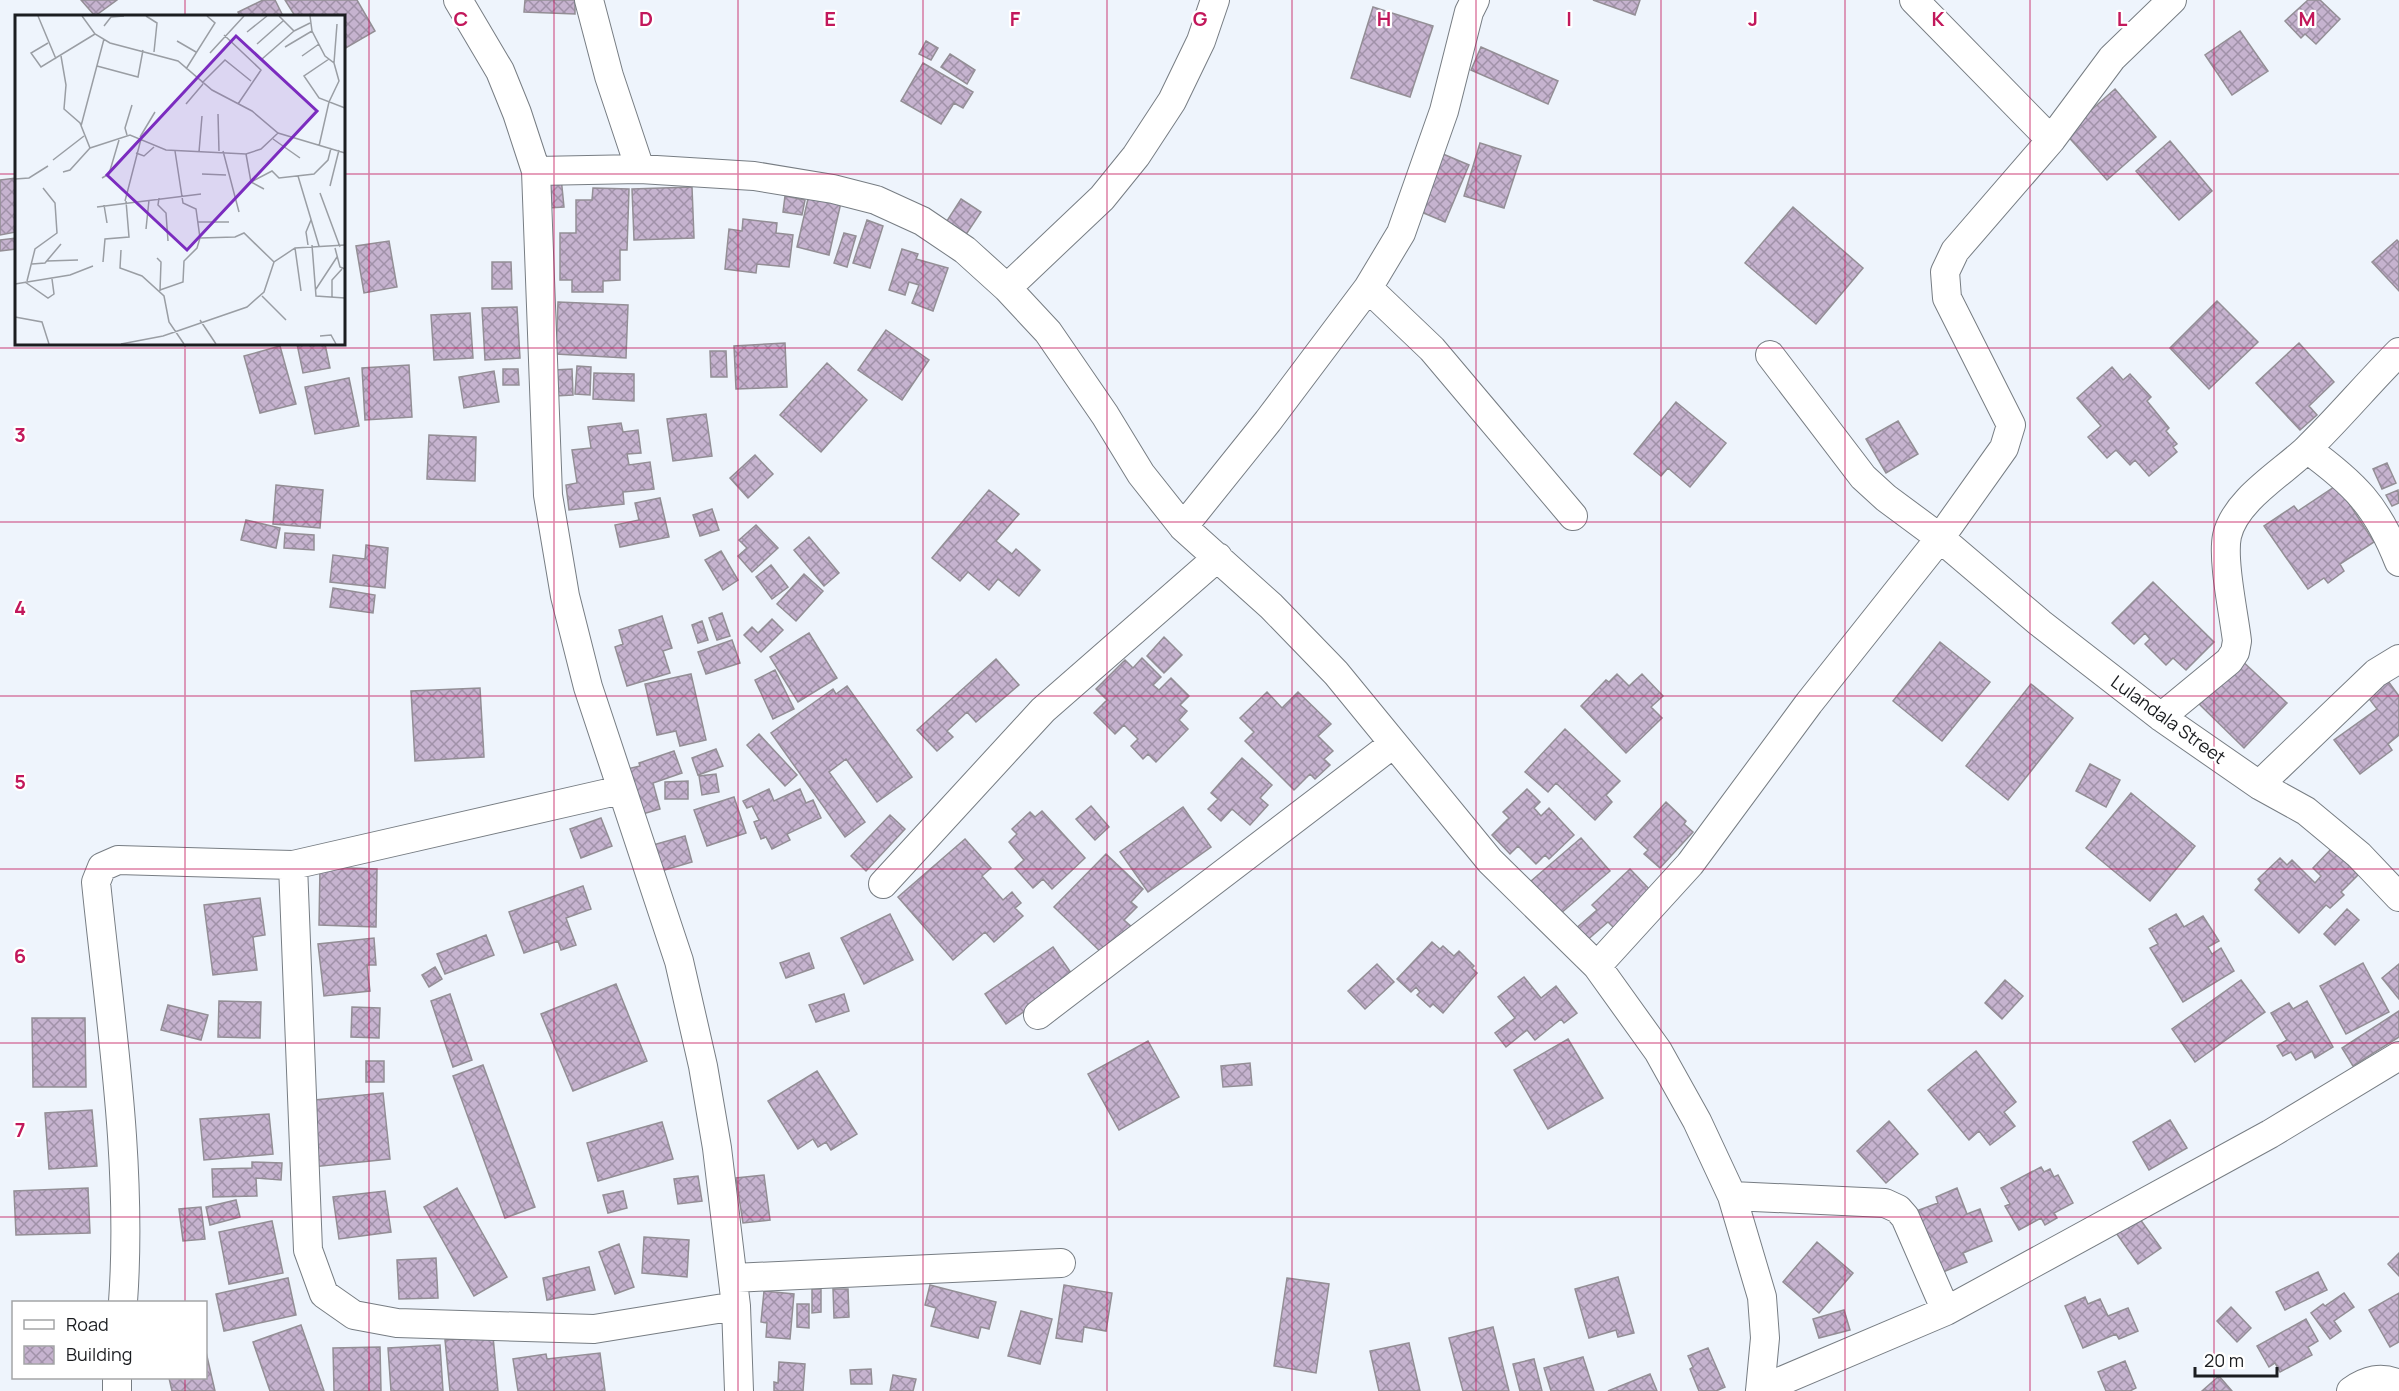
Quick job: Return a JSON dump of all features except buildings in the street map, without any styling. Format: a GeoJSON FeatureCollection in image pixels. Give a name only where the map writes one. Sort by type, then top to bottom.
{"type":"FeatureCollection","features":[{"type":"Feature","properties":{"kind":"street"},"geometry":{"type":"LineString","coordinates":[[458,0],[500,71],[536,171],[548,495],[565,596],[588,687],[679,961],[703,1065],[717,1148],[733,1278],[739,1391]]}},
{"type":"Feature","properties":{"kind":"street"},"geometry":{"type":"LineString","coordinates":[[589,0],[609,76],[640,169]]}},
{"type":"Feature","properties":{"kind":"street"},"geometry":{"type":"LineString","coordinates":[[1007,288],[1102,198],[1136,156],[1172,101],[1201,40],[1215,0]]}},
{"type":"Feature","properties":{"kind":"street"},"geometry":{"type":"LineString","coordinates":[[1183,527],[1268,422],[1368,288],[1401,233],[1444,111],[1469,12],[1475,0]]}},
{"type":"Feature","properties":{"kind":"street"},"geometry":{"type":"LineString","coordinates":[[1914,0],[2051,140]]}},
{"type":"Feature","properties":{"kind":"street"},"geometry":{"type":"LineString","coordinates":[[1597,966],[1690,864],[1809,703],[1940,538],[2004,448],[2011,426],[1947,298],[1945,272],[1956,251],[2051,140],[2112,58],[2172,0]]}},
{"type":"Feature","properties":{"kind":"street"},"geometry":{"type":"LineString","coordinates":[[536,171],[640,169],[754,176],[833,189],[876,200],[922,221],[965,250],[1007,288],[1048,332],[1141,474],[1183,527],[1271,606],[1336,673],[1490,861],[1597,966],[1658,1051],[1697,1120],[1732,1196],[1762,1297],[1765,1338],[1760,1390],[1946,1311],[2270,1134],[2399,1056]]}},
{"type":"Feature","properties":{"kind":"street"},"geometry":{"type":"LineString","coordinates":[[1368,288],[1432,349],[1573,516]]}},
{"type":"Feature","properties":{"kind":"street"},"geometry":{"type":"LineString","coordinates":[[2162,717],[2229,661],[2235,652],[2237,641],[2226,551],[2228,535],[2237,514],[2264,485],[2307,449],[2399,352]]}},
{"type":"Feature","properties":{"kind":"street","name":"Lulandala Street"},"geometry":{"type":"LineString","coordinates":[[1770,355],[1863,477],[1886,498],[1940,538],[2040,623],[2162,717],[2259,785],[2306,811],[2359,855],[2399,897]]}},
{"type":"Feature","properties":{"kind":"street"},"geometry":{"type":"LineString","coordinates":[[2307,449],[2337,471],[2362,495],[2386,530],[2399,562]]}},
{"type":"Feature","properties":{"kind":"street"},"geometry":{"type":"LineString","coordinates":[[883,884],[1043,710],[1218,557]]}},
{"type":"Feature","properties":{"kind":"street"},"geometry":{"type":"LineString","coordinates":[[2259,785],[2376,673],[2399,658]]}},
{"type":"Feature","properties":{"kind":"street"},"geometry":{"type":"LineString","coordinates":[[1038,1015],[1393,744]]}},
{"type":"Feature","properties":{"kind":"street"},"geometry":{"type":"LineString","coordinates":[[123,1301],[126,1256],[123,1135],[96,882],[102,867],[118,860],[293,865],[621,790]]}},
{"type":"Feature","properties":{"kind":"street"},"geometry":{"type":"LineString","coordinates":[[293,865],[308,1250],[324,1294],[354,1315],[397,1323],[500,1327],[594,1329],[736,1306]]}},
{"type":"Feature","properties":{"kind":"street"},"geometry":{"type":"LineString","coordinates":[[1732,1196],[1885,1203],[1898,1209],[1905,1217],[1946,1311]]}},
{"type":"Feature","properties":{"kind":"street"},"geometry":{"type":"LineString","coordinates":[[733,1278],[1061,1263]]}},
{"type":"Feature","properties":{"kind":"street"},"geometry":{"type":"LineString","coordinates":[[2351,1391],[2361,1384],[2374,1380],[2389,1380],[2399,1384]]}}]}
